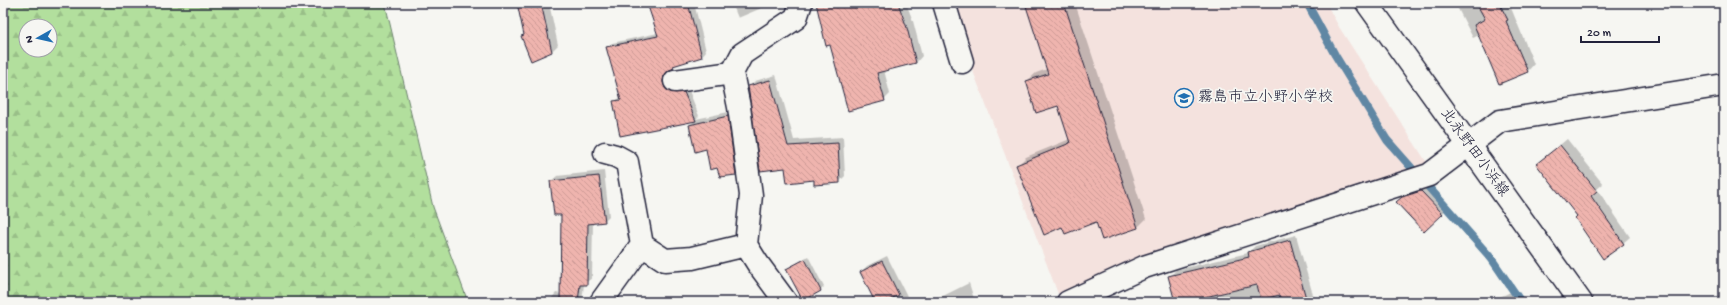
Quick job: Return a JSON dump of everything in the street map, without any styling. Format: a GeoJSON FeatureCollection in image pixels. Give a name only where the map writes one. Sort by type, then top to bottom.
{"type":"FeatureCollection","features":[{"type":"Feature","properties":{"kind":"street"},"geometry":{"type":"LineString","coordinates":[[786,302],[746,245],[751,195],[739,107],[732,73],[742,54],[796,18],[801,3]]}},
{"type":"Feature","properties":{"kind":"street"},"geometry":{"type":"LineString","coordinates":[[944,3],[962,62]]}},
{"type":"Feature","properties":{"kind":"street","name":"北永野田小浜線"},"geometry":{"type":"LineString","coordinates":[[1367,3],[1581,302]]}},
{"type":"Feature","properties":{"kind":"street"},"geometry":{"type":"LineString","coordinates":[[675,81],[732,73]]}},
{"type":"Feature","properties":{"kind":"street"},"geometry":{"type":"LineString","coordinates":[[1068,302],[1144,267],[1429,175],[1500,121],[1724,85]]}},
{"type":"Feature","properties":{"kind":"street"},"geometry":{"type":"LineString","coordinates":[[601,302],[642,245],[627,162],[616,156],[605,153]]}},
{"type":"Feature","properties":{"kind":"street"},"geometry":{"type":"LineString","coordinates":[[642,245],[665,260],[692,258],[746,245]]}},
{"type":"Feature","properties":{"kind":"shaded area","name":"霧島市立小野小学校"},"geometry":{"type":"Polygon","coordinates":[[[947,3],[1326,3],[1339,27],[1431,169],[1060,299],[947,3]]]}},
{"type":"Feature","properties":{"kind":"green space"},"geometry":{"type":"Polygon","coordinates":[[[3,3],[385,3],[433,207],[468,302],[3,302],[3,3]]]}},
{"type":"Feature","properties":{"kind":"building"},"geometry":{"type":"Polygon","coordinates":[[[517,3],[541,3],[552,52],[531,61],[521,36],[524,35],[517,3]]]}},
{"type":"Feature","properties":{"kind":"building"},"geometry":{"type":"Polygon","coordinates":[[[647,3],[688,3],[702,57],[673,66],[674,68],[668,71],[664,76],[663,82],[665,88],[670,92],[684,92],[696,121],[620,136],[613,101],[621,100],[606,47],[658,36],[647,3]]]}},
{"type":"Feature","properties":{"kind":"building"},"geometry":{"type":"Polygon","coordinates":[[[816,3],[898,3],[907,28],[916,63],[877,73],[885,101],[848,111],[830,45],[826,46],[816,3]]]}},
{"type":"Feature","properties":{"kind":"building"},"geometry":{"type":"Polygon","coordinates":[[[1025,3],[1064,3],[1138,228],[1102,240],[1096,222],[1065,234],[1062,227],[1044,235],[1016,165],[1070,143],[1058,106],[1036,113],[1026,81],[1048,74],[1025,3]]]}},
{"type":"Feature","properties":{"kind":"building"},"geometry":{"type":"Polygon","coordinates":[[[1476,3],[1499,3],[1508,20],[1506,21],[1528,72],[1499,84],[1474,25],[1485,19],[1476,3]]]}},
{"type":"Feature","properties":{"kind":"building"},"geometry":{"type":"Polygon","coordinates":[[[770,80],[788,146],[838,143],[840,183],[814,185],[814,180],[787,183],[785,168],[760,171],[748,86],[770,80]]]}},
{"type":"Feature","properties":{"kind":"building"},"geometry":{"type":"Polygon","coordinates":[[[728,116],[736,175],[720,177],[717,168],[710,170],[706,149],[695,152],[689,125],[728,116]]]}},
{"type":"Feature","properties":{"kind":"building"},"geometry":{"type":"Polygon","coordinates":[[[1560,145],[1597,191],[1591,196],[1624,244],[1603,259],[1575,218],[1577,216],[1536,164],[1560,145]]]}},
{"type":"Feature","properties":{"kind":"building"},"geometry":{"type":"Polygon","coordinates":[[[599,176],[605,222],[588,224],[587,285],[580,285],[578,302],[560,302],[561,215],[554,215],[550,181],[599,176]]]}},
{"type":"Feature","properties":{"kind":"building"},"geometry":{"type":"Polygon","coordinates":[[[1421,191],[1443,214],[1424,232],[1396,202],[1402,197],[1421,191]]]}},
{"type":"Feature","properties":{"kind":"building"},"geometry":{"type":"Polygon","coordinates":[[[1290,240],[1307,302],[1282,302],[1279,295],[1261,300],[1257,285],[1205,297],[1206,302],[1175,302],[1168,276],[1249,257],[1248,252],[1290,240]]]}},
{"type":"Feature","properties":{"kind":"building"},"geometry":{"type":"Polygon","coordinates":[[[805,259],[821,291],[803,301],[786,269],[805,259]]]}},
{"type":"Feature","properties":{"kind":"building"},"geometry":{"type":"Polygon","coordinates":[[[882,261],[899,295],[885,302],[875,302],[860,272],[882,261]]]}},
{"type":"Feature","properties":{"kind":"waterway"},"geometry":{"type":"LineString","coordinates":[[1307,3],[1335,55],[1387,140],[1491,258],[1521,302]]}},
{"type":"Feature","properties":{"kind":"place","name":"霧島市立小野小学校"},"geometry":{"type":"Point","coordinates":[1184,98]}}]}
